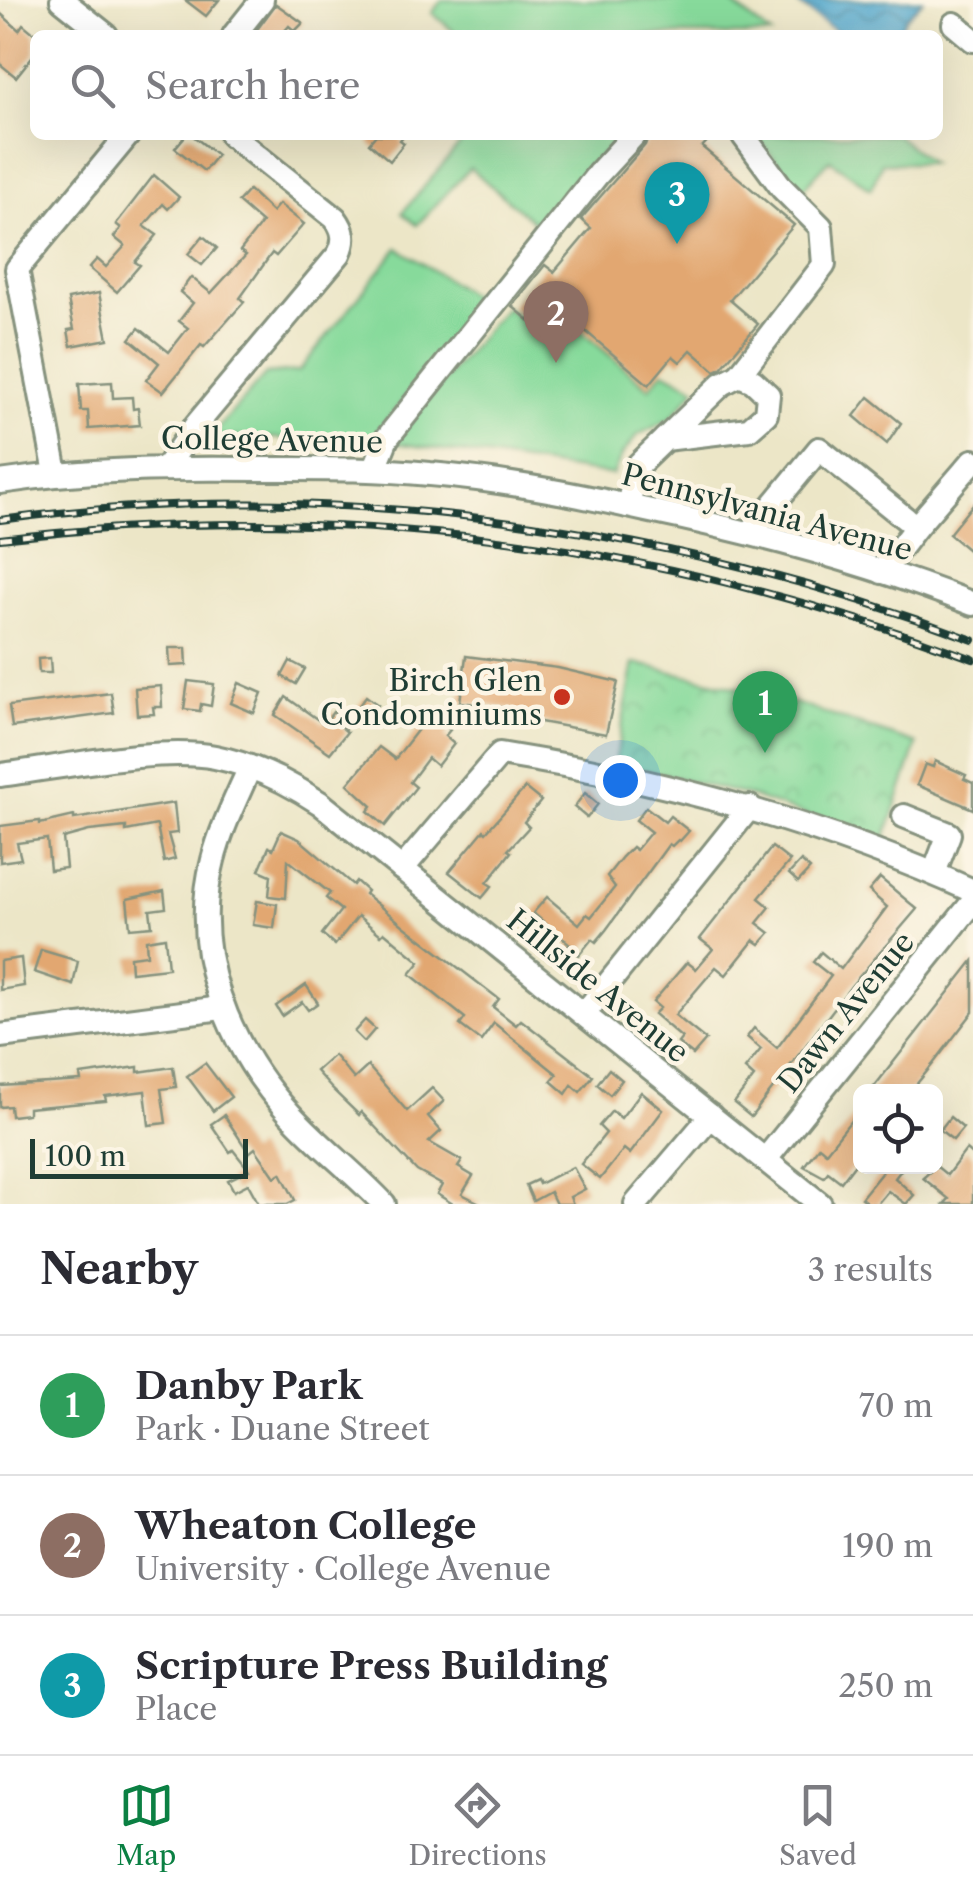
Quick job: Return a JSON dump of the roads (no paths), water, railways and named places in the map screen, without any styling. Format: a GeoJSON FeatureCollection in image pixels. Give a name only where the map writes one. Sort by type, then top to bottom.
{"type":"FeatureCollection","features":[{"type":"Feature","properties":{"kind":"street"},"geometry":{"type":"LineString","coordinates":[[62,0],[100,30]]}},
{"type":"Feature","properties":{"kind":"street"},"geometry":{"type":"LineString","coordinates":[[238,30],[262,0]]}},
{"type":"Feature","properties":{"kind":"street"},"geometry":{"type":"LineString","coordinates":[[954,24],[973,40]]}},
{"type":"Feature","properties":{"kind":"street"},"geometry":{"type":"LineString","coordinates":[[56,474],[17,268],[124,140]]}},
{"type":"Feature","properties":{"kind":"street"},"geometry":{"type":"LineString","coordinates":[[168,466],[196,425],[339,254],[344,232],[328,212],[238,140]]}},
{"type":"Feature","properties":{"kind":"street"},"geometry":{"type":"LineString","coordinates":[[374,470],[387,438],[629,140]]}},
{"type":"Feature","properties":{"kind":"street"},"geometry":{"type":"LineString","coordinates":[[628,506],[638,466],[715,392],[739,375],[824,265],[821,227],[782,188],[747,140]]}},
{"type":"Feature","properties":{"kind":"street"},"geometry":{"type":"LineString","coordinates":[[665,440],[749,429],[766,414],[768,395],[754,381],[739,375]]}},
{"type":"Feature","properties":{"kind":"street"},"geometry":{"type":"LineString","coordinates":[[715,392],[721,422],[731,432]]}},
{"type":"Feature","properties":{"kind":"street"},"geometry":{"type":"LineString","coordinates":[[750,533],[819,449],[916,527]]}},
{"type":"Feature","properties":{"kind":"street"},"geometry":{"type":"LineString","coordinates":[[882,572],[973,461]]}},
{"type":"Feature","properties":{"kind":"street","name":"College Avenue"},"geometry":{"type":"LineString","coordinates":[[0,482],[168,466],[374,470],[543,488]]}},
{"type":"Feature","properties":{"kind":"street","name":"Pennsylvania Avenue"},"geometry":{"type":"LineString","coordinates":[[543,488],[750,533],[973,604]]}},
{"type":"Feature","properties":{"kind":"street","name":"Hillside Avenue"},"geometry":{"type":"LineString","coordinates":[[0,776],[187,754],[250,767],[292,786],[337,817],[820,1204]]}},
{"type":"Feature","properties":{"kind":"street"},"geometry":{"type":"LineString","coordinates":[[402,869],[500,754],[628,776],[750,807],[973,890]]}},
{"type":"Feature","properties":{"kind":"street"},"geometry":{"type":"LineString","coordinates":[[250,767],[220,840],[208,885],[204,930],[222,1008],[249,1062],[277,1099],[384,1204]]}},
{"type":"Feature","properties":{"kind":"street"},"geometry":{"type":"LineString","coordinates":[[584,1014],[750,807]]}},
{"type":"Feature","properties":{"kind":"street"},"geometry":{"type":"LineString","coordinates":[[904,816],[949,834],[934,873]]}},
{"type":"Feature","properties":{"kind":"street","name":"Dawn Avenue"},"geometry":{"type":"LineString","coordinates":[[765,1160],[973,902]]}},
{"type":"Feature","properties":{"kind":"street"},"geometry":{"type":"LineString","coordinates":[[0,1036],[222,1008]]}},
{"type":"Feature","properties":{"kind":"street"},"geometry":{"type":"LineString","coordinates":[[636,1204],[711,1116]]}},
{"type":"Feature","properties":{"kind":"water"},"geometry":{"type":"Polygon","coordinates":[[[793,0],[923,0],[900,30],[834,30],[793,0]]]}},
{"type":"Feature","properties":{"kind":"railway"},"geometry":{"type":"LineString","coordinates":[[0,520],[123,507],[247,503],[370,508],[494,520],[616,539],[737,566],[856,600],[973,640]]}},
{"type":"Feature","properties":{"kind":"railway"},"geometry":{"type":"LineString","coordinates":[[0,539],[125,528],[249,524],[372,528],[494,539],[614,558],[734,585],[854,618],[973,659]]}},
{"type":"Feature","properties":{"kind":"place","name":"Scripture Press Building"},"geometry":{"type":"Point","coordinates":[677,244]}},
{"type":"Feature","properties":{"kind":"place","name":"Wheaton College"},"geometry":{"type":"Point","coordinates":[556,363]}},
{"type":"Feature","properties":{"kind":"place","name":"Birch Glen Condominiums"},"geometry":{"type":"Point","coordinates":[562,697]}},
{"type":"Feature","properties":{"kind":"place","name":"Danby Park"},"geometry":{"type":"Point","coordinates":[765,753]}}]}
